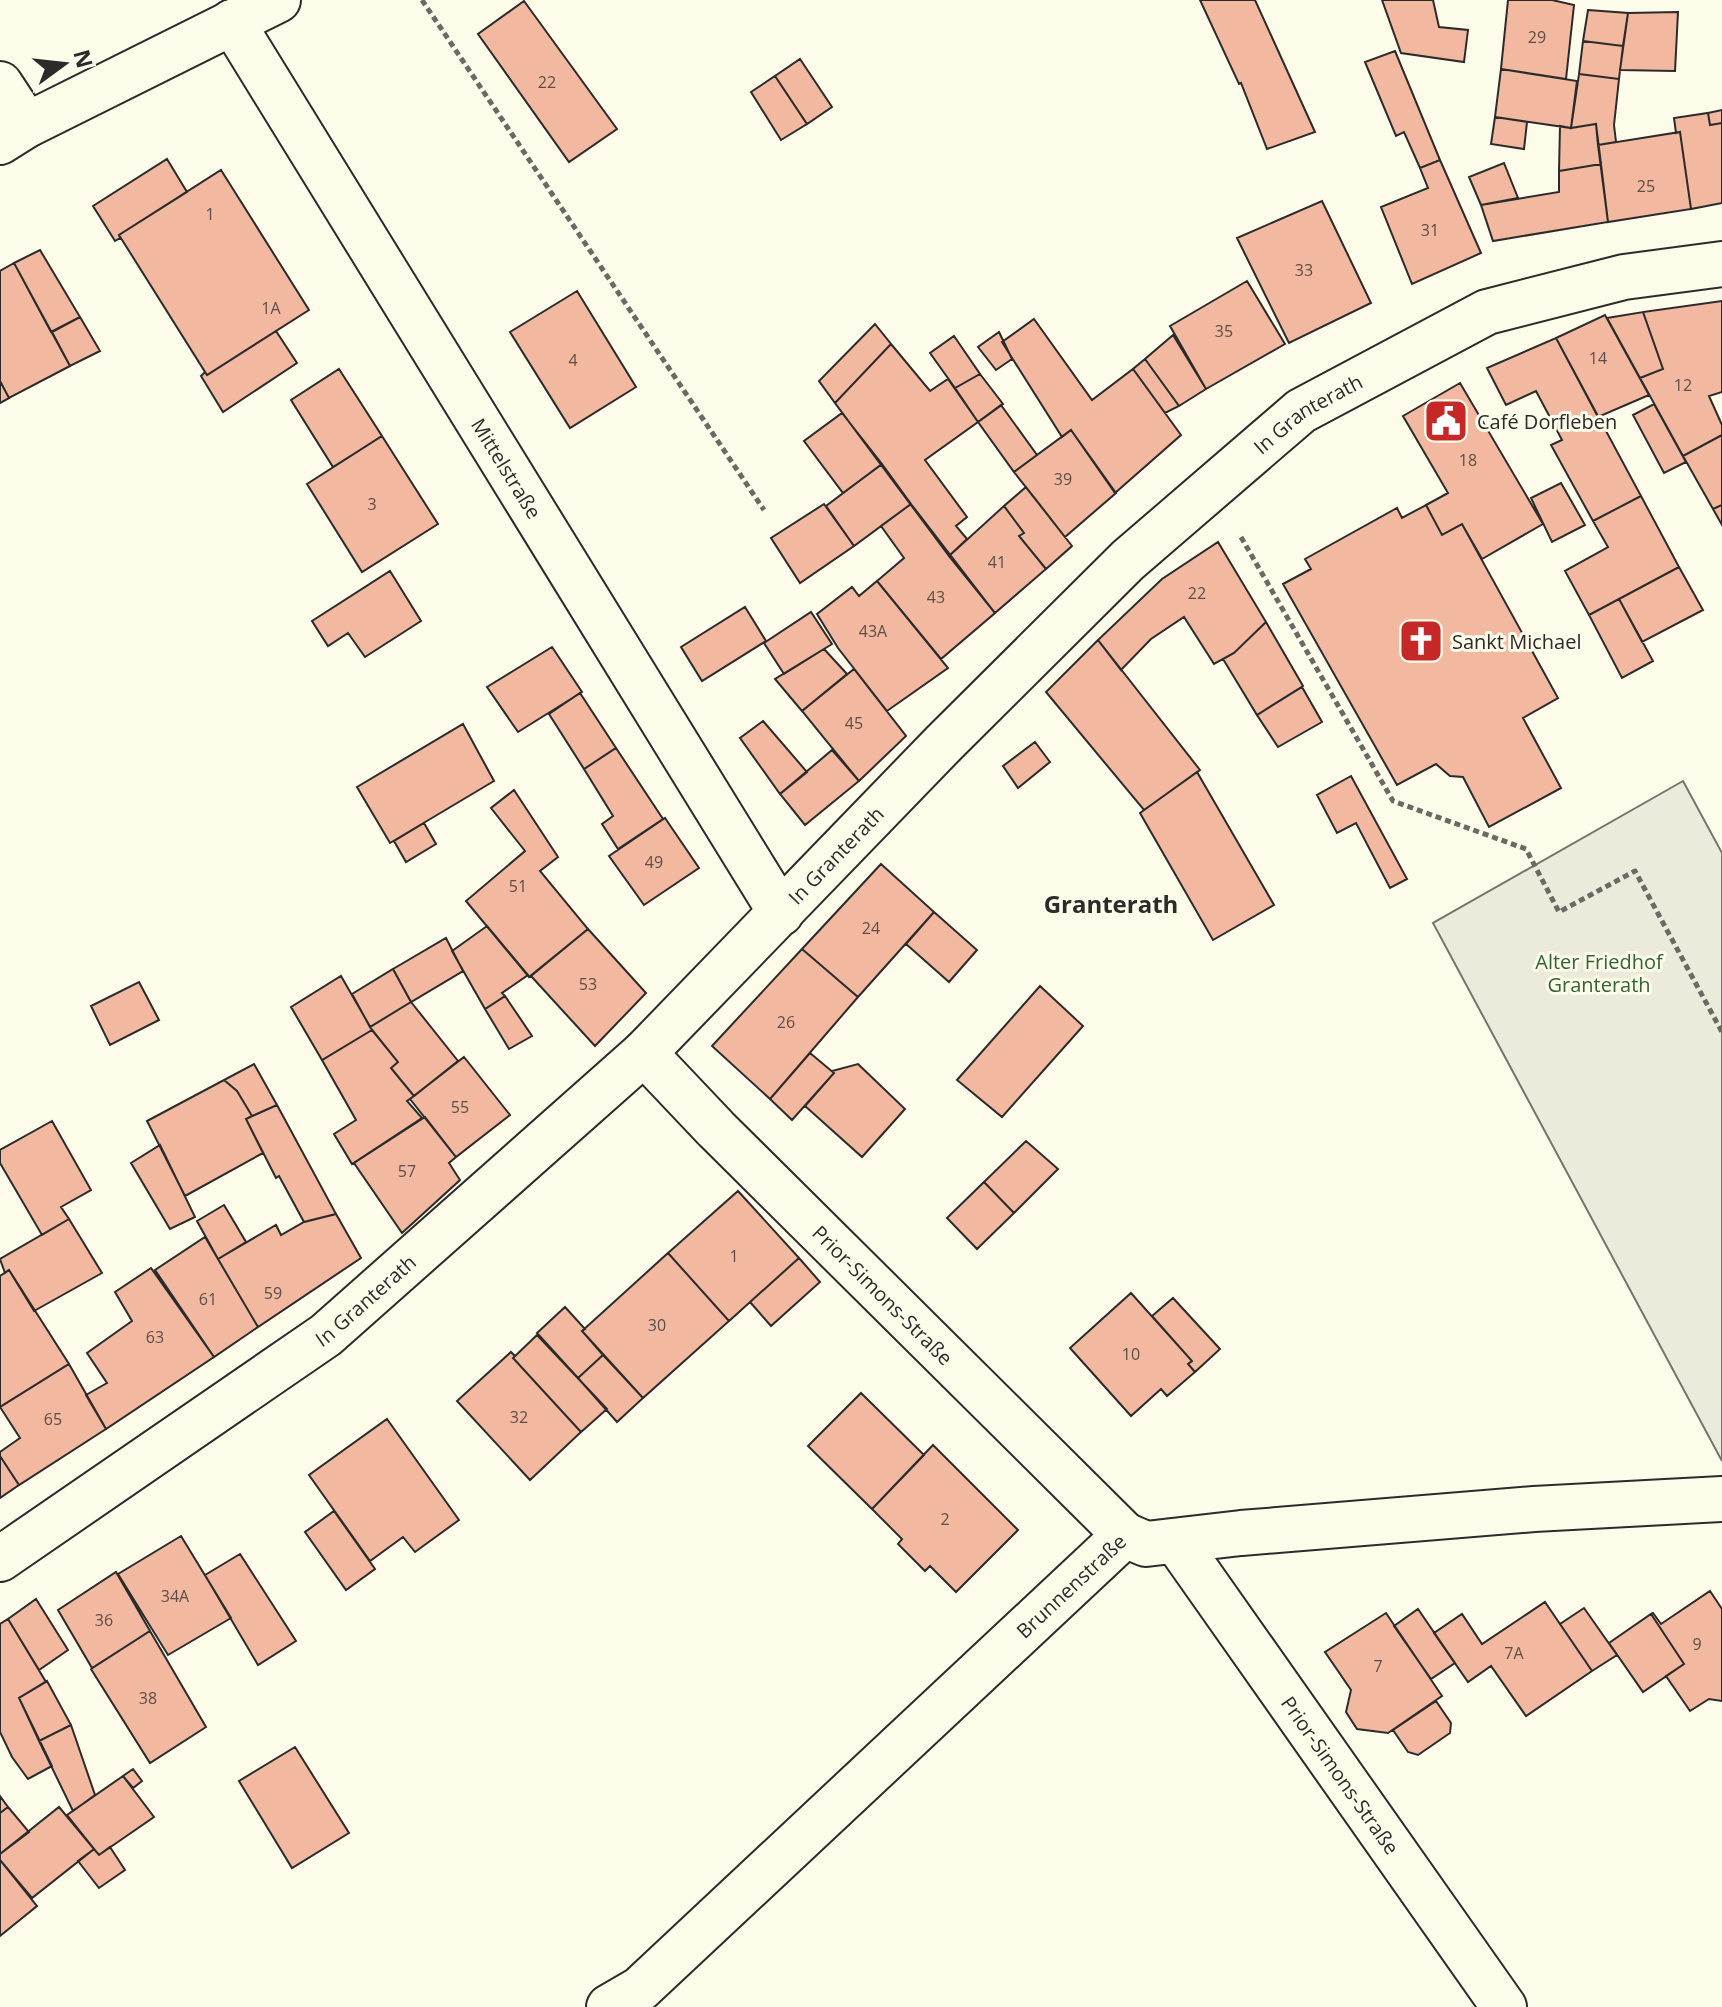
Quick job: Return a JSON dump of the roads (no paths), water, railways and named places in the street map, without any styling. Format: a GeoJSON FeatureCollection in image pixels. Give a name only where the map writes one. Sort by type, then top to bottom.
{"type":"FeatureCollection","features":[{"type":"Feature","properties":{"kind":"street"},"geometry":{"type":"LineString","coordinates":[[0,84],[13,133],[278,0]]}},
{"type":"Feature","properties":{"kind":"street","name":"Mittelstraße"},"geometry":{"type":"LineString","coordinates":[[232,22],[781,913]]}},
{"type":"Feature","properties":{"kind":"street","name":"In Granterath"},"geometry":{"type":"LineString","coordinates":[[0,1559],[326,1335],[644,1053],[944,743],[1117,571],[1301,411],[1487,312],[1624,277],[1722,264]]}},
{"type":"Feature","properties":{"kind":"street","name":"Prior-Simons-Straße"},"geometry":{"type":"LineString","coordinates":[[644,1053],[727,1141],[1125,1535]]}},
{"type":"Feature","properties":{"kind":"street","name":"Brunnenstraße"},"geometry":{"type":"LineString","coordinates":[[609,2007],[640,1989],[1125,1535],[1146,1544],[1241,1533],[1534,1509],[1722,1499]]}},
{"type":"Feature","properties":{"kind":"street","name":"Prior-Simons-Straße"},"geometry":{"type":"LineString","coordinates":[[1176,1541],[1504,2007]]}},
{"type":"Feature","properties":{"kind":"place","name":"Café Dorfleben"},"geometry":{"type":"Point","coordinates":[1446,421]}},
{"type":"Feature","properties":{"kind":"place","name":"Sankt Michael"},"geometry":{"type":"Point","coordinates":[1421,641]}},
{"type":"Feature","properties":{"kind":"district","name":"Granterath"},"geometry":{"type":"Point","coordinates":[1111,903]}},
{"type":"Feature","properties":{"kind":"park label","name":"Alter Friedhof Granterath"},"geometry":{"type":"Point","coordinates":[1599,972]}}]}
